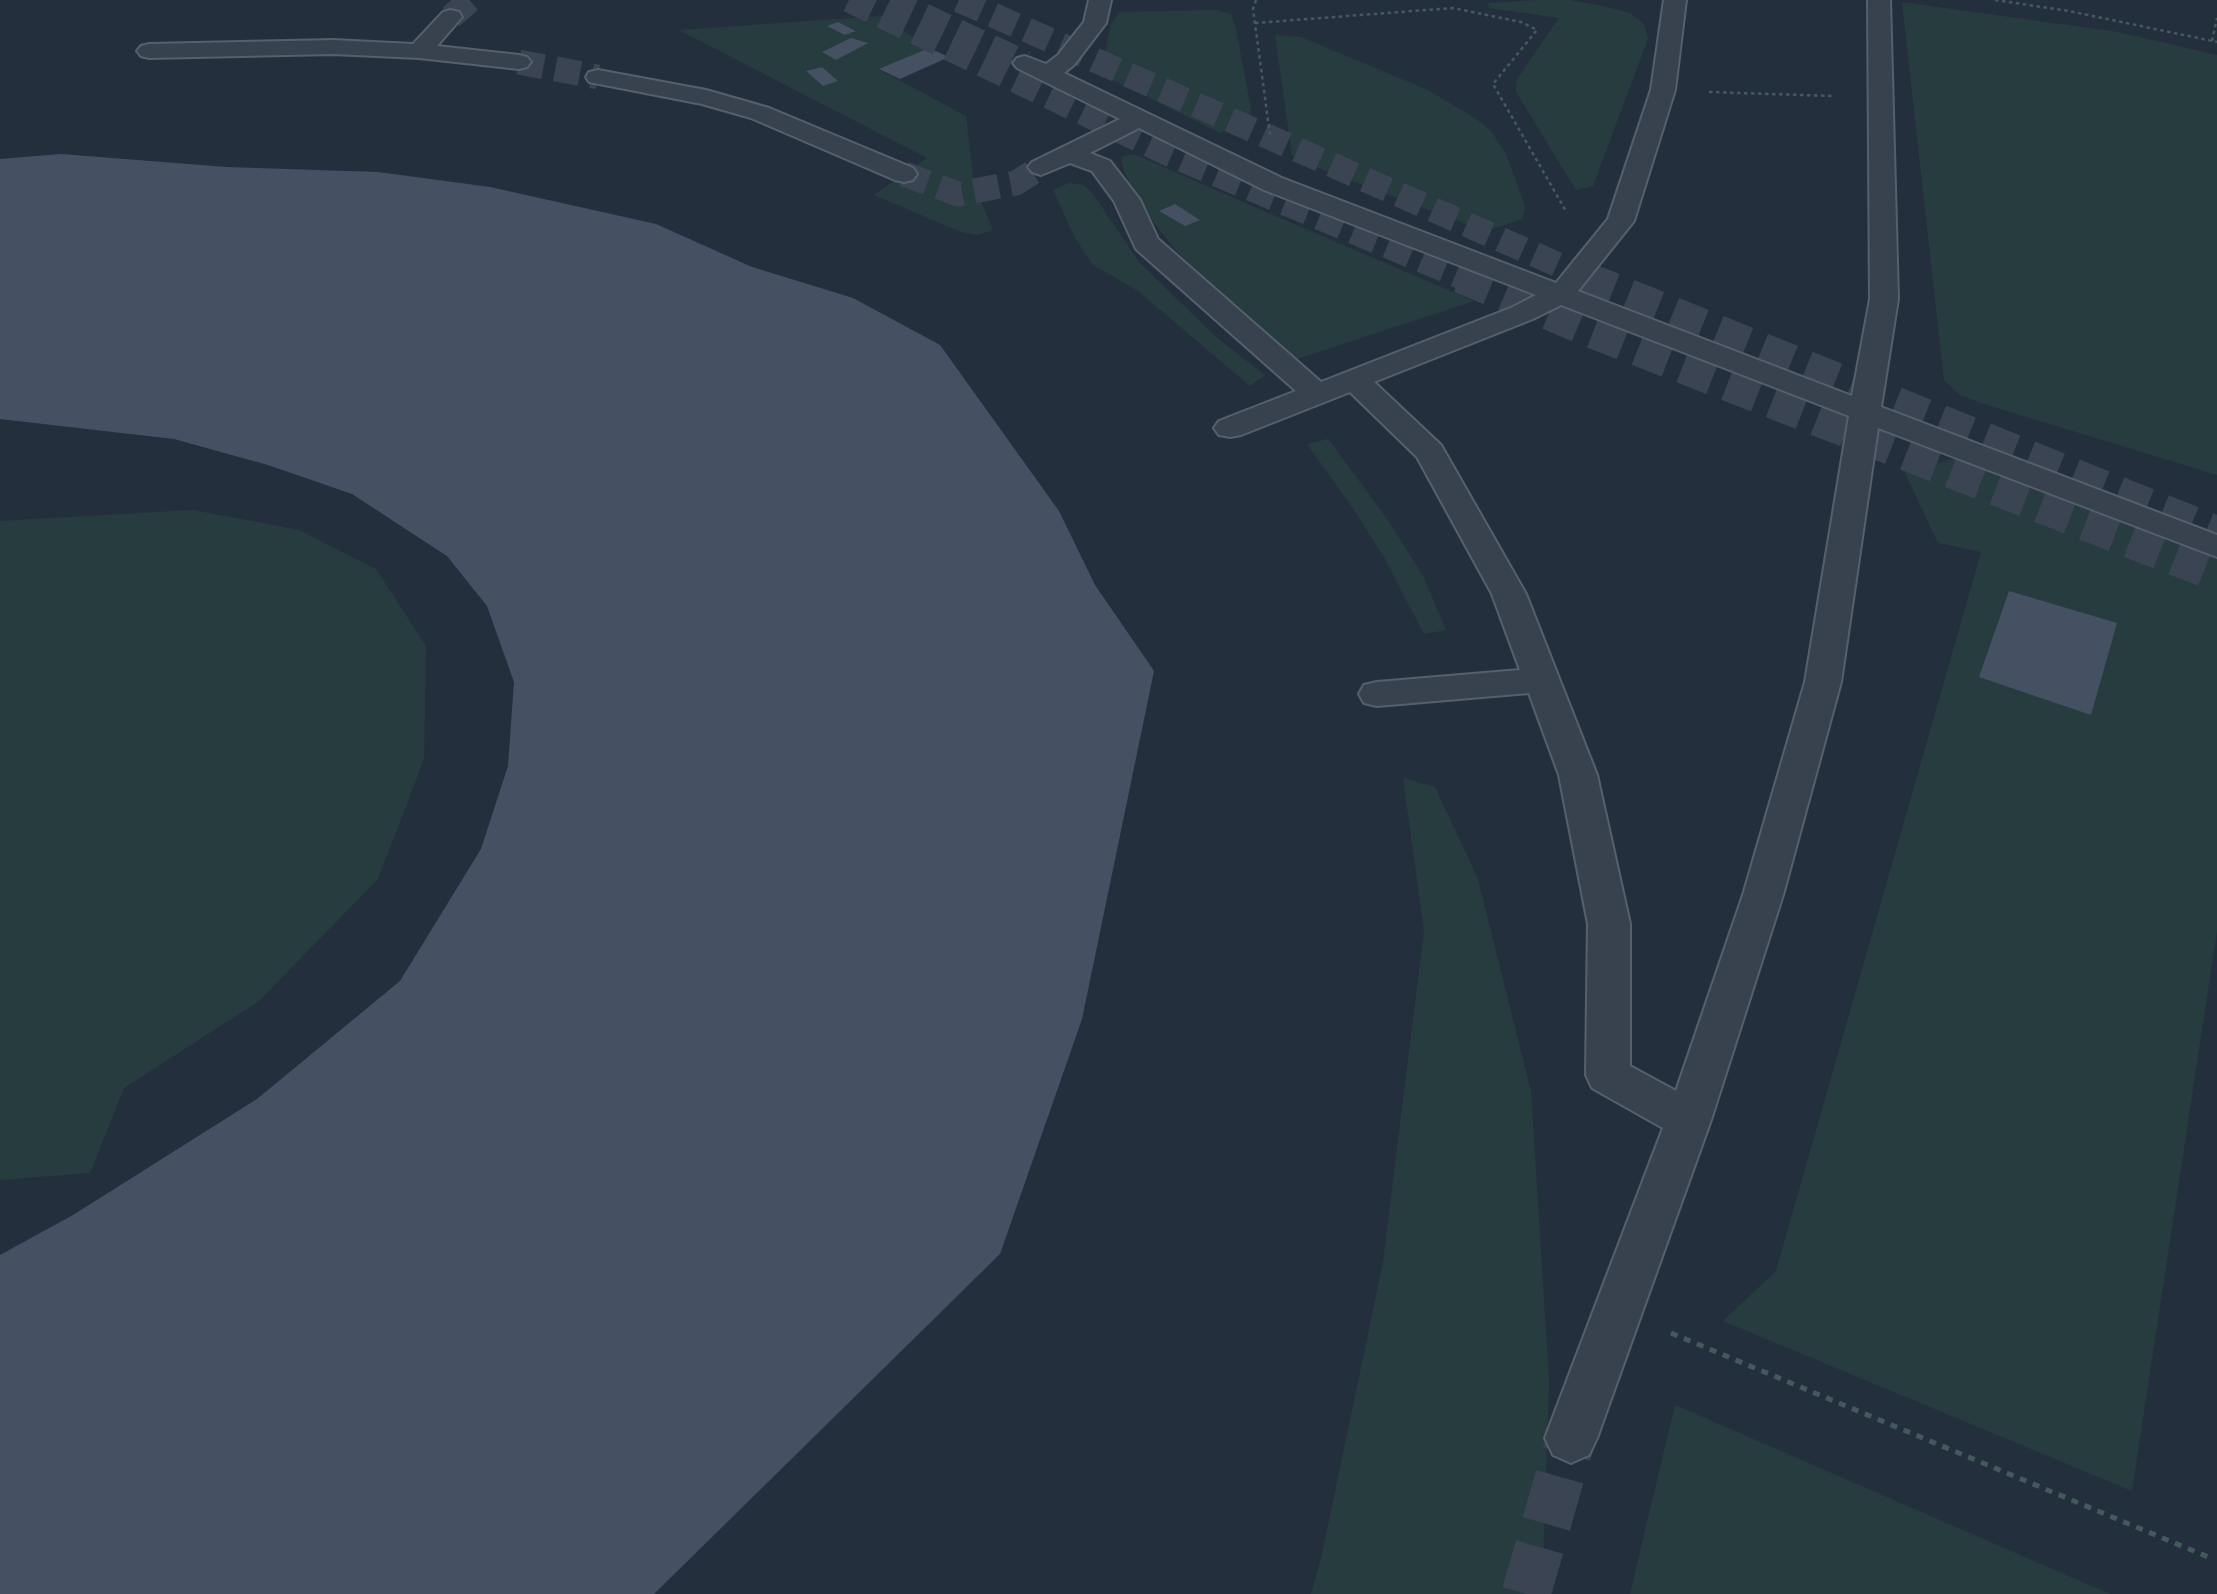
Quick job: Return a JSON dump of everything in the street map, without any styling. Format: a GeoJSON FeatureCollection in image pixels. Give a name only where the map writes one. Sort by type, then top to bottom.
{"type":"FeatureCollection","features":[{"type":"Feature","properties":{"kind":"street"},"geometry":{"type":"LineString","coordinates":[[1100,0],[1095,23],[1066,60],[1037,69],[1254,175],[2217,547]]}},
{"type":"Feature","properties":{"kind":"street"},"geometry":{"type":"LineString","coordinates":[[1230,428],[1356,381],[1523,313],[1562,293],[1621,222],[1663,90],[1675,0]]}},
{"type":"Feature","properties":{"kind":"street"},"geometry":{"type":"LineString","coordinates":[[1571,1438],[1689,1120],[1763,895],[1823,682],[1884,299],[1879,0]]}},
{"type":"Feature","properties":{"kind":"street"},"geometry":{"type":"LineString","coordinates":[[419,51],[451,17]]}},
{"type":"Feature","properties":{"kind":"street"},"geometry":{"type":"LineString","coordinates":[[149,51],[333,47],[419,51],[519,62]]}},
{"type":"Feature","properties":{"kind":"street"},"geometry":{"type":"LineString","coordinates":[[598,77],[706,97],[760,113],[904,174]]}},
{"type":"Feature","properties":{"kind":"street"},"geometry":{"type":"LineString","coordinates":[[1041,167],[1139,119]]}},
{"type":"Feature","properties":{"kind":"street"},"geometry":{"type":"LineString","coordinates":[[1069,153],[1101,166],[1127,200],[1146,243],[1227,317],[1319,395]]}},
{"type":"Feature","properties":{"kind":"street"},"geometry":{"type":"LineString","coordinates":[[1356,381],[1430,453],[1509,594],[1578,775],[1609,924],[1608,1074],[1689,1120]]}},
{"type":"Feature","properties":{"kind":"street"},"geometry":{"type":"LineString","coordinates":[[1377,694],[1541,680]]}},
{"type":"Feature","properties":{"kind":"path"},"geometry":{"type":"LineString","coordinates":[[1254,175],[1271,132],[1253,9],[1256,0]]}},
{"type":"Feature","properties":{"kind":"path"},"geometry":{"type":"LineString","coordinates":[[1995,0],[2069,11],[2215,42],[2217,18]]}},
{"type":"Feature","properties":{"kind":"path"},"geometry":{"type":"LineString","coordinates":[[1255,23],[1453,8],[1521,22],[1536,30],[1493,84],[1592,256]]}},
{"type":"Feature","properties":{"kind":"path"},"geometry":{"type":"LineString","coordinates":[[1663,90],[1882,98]]}},
{"type":"Feature","properties":{"kind":"path"},"geometry":{"type":"LineString","coordinates":[[1618,1311],[2213,1559]]}},
{"type":"Feature","properties":{"kind":"green space"},"geometry":{"type":"Polygon","coordinates":[[[1570,0],[1603,6],[1630,13],[1644,24],[1648,39],[1593,186],[1576,190],[1516,92],[1517,79],[1559,18],[1489,8],[1488,3],[1570,0]]]}},
{"type":"Feature","properties":{"kind":"green space"},"geometry":{"type":"Polygon","coordinates":[[[1902,2],[2118,32],[2217,55],[2217,475],[1984,404],[1960,395],[1944,380],[1902,2]]]}},
{"type":"Feature","properties":{"kind":"green space"},"geometry":{"type":"Polygon","coordinates":[[[1217,10],[1231,14],[1236,29],[1251,109],[1250,124],[1220,133],[1101,74],[1111,24],[1119,12],[1217,10]]]}},
{"type":"Feature","properties":{"kind":"green space"},"geometry":{"type":"Polygon","coordinates":[[[882,16],[929,48],[880,70],[966,116],[974,185],[993,230],[978,235],[961,232],[874,195],[927,158],[679,30],[882,16]]]}},
{"type":"Feature","properties":{"kind":"green space"},"geometry":{"type":"Polygon","coordinates":[[[1275,35],[1301,37],[1428,90],[1475,118],[1491,131],[1506,154],[1525,206],[1523,219],[1489,230],[1479,229],[1308,164],[1292,155],[1275,35]]]}},
{"type":"Feature","properties":{"kind":"green space"},"geometry":{"type":"Polygon","coordinates":[[[1134,154],[1474,301],[1297,359],[1217,294],[1173,247],[1138,202],[1124,171],[1121,157],[1134,154]]]}},
{"type":"Feature","properties":{"kind":"green space"},"geometry":{"type":"Polygon","coordinates":[[[1069,183],[1084,185],[1139,262],[1217,338],[1265,375],[1250,386],[1138,291],[1092,264],[1075,238],[1053,190],[1069,183]]]}},
{"type":"Feature","properties":{"kind":"green space"},"geometry":{"type":"Polygon","coordinates":[[[1328,439],[1388,520],[1423,576],[1446,630],[1424,634],[1385,559],[1353,508],[1307,444],[1328,439]]]}},
{"type":"Feature","properties":{"kind":"green space"},"geometry":{"type":"Polygon","coordinates":[[[1955,458],[2217,559],[2217,931],[2132,1491],[1723,1321],[1776,1271],[1981,552],[1938,543],[1905,473],[1955,458]]]}},
{"type":"Feature","properties":{"kind":"green space"},"geometry":{"type":"Polygon","coordinates":[[[193,510],[299,530],[376,569],[426,646],[424,759],[378,879],[259,1001],[124,1088],[90,1173],[0,1180],[0,521],[193,510]]]}},
{"type":"Feature","properties":{"kind":"green space"},"geometry":{"type":"Polygon","coordinates":[[[1403,778],[1435,787],[1478,879],[1531,1091],[1549,1382],[1542,1594],[1311,1594],[1322,1554],[1383,1262],[1424,931],[1403,778]]]}},
{"type":"Feature","properties":{"kind":"green space"},"geometry":{"type":"Polygon","coordinates":[[[1675,1405],[2110,1594],[1630,1594],[1675,1405]]]}},
{"type":"Feature","properties":{"kind":"building"},"geometry":{"type":"Polygon","coordinates":[[[838,22],[856,31],[845,35],[827,26],[838,22]]]}},
{"type":"Feature","properties":{"kind":"building"},"geometry":{"type":"Polygon","coordinates":[[[851,38],[868,43],[836,60],[822,52],[851,38]]]}},
{"type":"Feature","properties":{"kind":"building"},"geometry":{"type":"Polygon","coordinates":[[[929,48],[949,57],[900,79],[879,69],[929,48]]]}},
{"type":"Feature","properties":{"kind":"building"},"geometry":{"type":"Polygon","coordinates":[[[822,67],[838,81],[823,86],[806,71],[822,67]]]}},
{"type":"Feature","properties":{"kind":"building"},"geometry":{"type":"Polygon","coordinates":[[[61,154],[226,167],[378,172],[490,187],[656,224],[752,267],[853,298],[940,345],[1059,511],[1095,585],[1154,671],[1082,1019],[1000,1254],[654,1594],[0,1594],[0,1255],[73,1215],[257,1099],[400,981],[481,849],[508,766],[514,682],[487,606],[447,556],[352,494],[268,465],[174,439],[0,419],[0,159],[61,154]]]}},
{"type":"Feature","properties":{"kind":"building"},"geometry":{"type":"Polygon","coordinates":[[[1175,204],[1200,220],[1185,226],[1159,211],[1175,204]]]}},
{"type":"Feature","properties":{"kind":"building"},"geometry":{"type":"Polygon","coordinates":[[[2009,591],[2117,623],[2091,715],[1979,677],[2009,591]]]}},
{"type":"Feature","properties":{"kind":"tunnel"},"geometry":{"type":"LineString","coordinates":[[451,17],[470,0]]}},
{"type":"Feature","properties":{"kind":"tunnel"},"geometry":{"type":"LineString","coordinates":[[849,0],[1171,155],[1464,278]]}},
{"type":"Feature","properties":{"kind":"tunnel"},"geometry":{"type":"LineString","coordinates":[[890,0],[1025,63]]}},
{"type":"Feature","properties":{"kind":"tunnel"},"geometry":{"type":"LineString","coordinates":[[959,0],[1588,278]]}},
{"type":"Feature","properties":{"kind":"tunnel"},"geometry":{"type":"LineString","coordinates":[[519,62],[598,77]]}},
{"type":"Feature","properties":{"kind":"tunnel"},"geometry":{"type":"LineString","coordinates":[[904,174],[958,194],[1016,183],[1041,167]]}},
{"type":"Feature","properties":{"kind":"tunnel"},"geometry":{"type":"LineString","coordinates":[[1460,277],[1589,331],[2217,576]]}},
{"type":"Feature","properties":{"kind":"tunnel"},"geometry":{"type":"LineString","coordinates":[[1584,277],[2217,532]]}},
{"type":"Feature","properties":{"kind":"tunnel"},"geometry":{"type":"LineString","coordinates":[[1526,1594],[1571,1438]]}}]}
